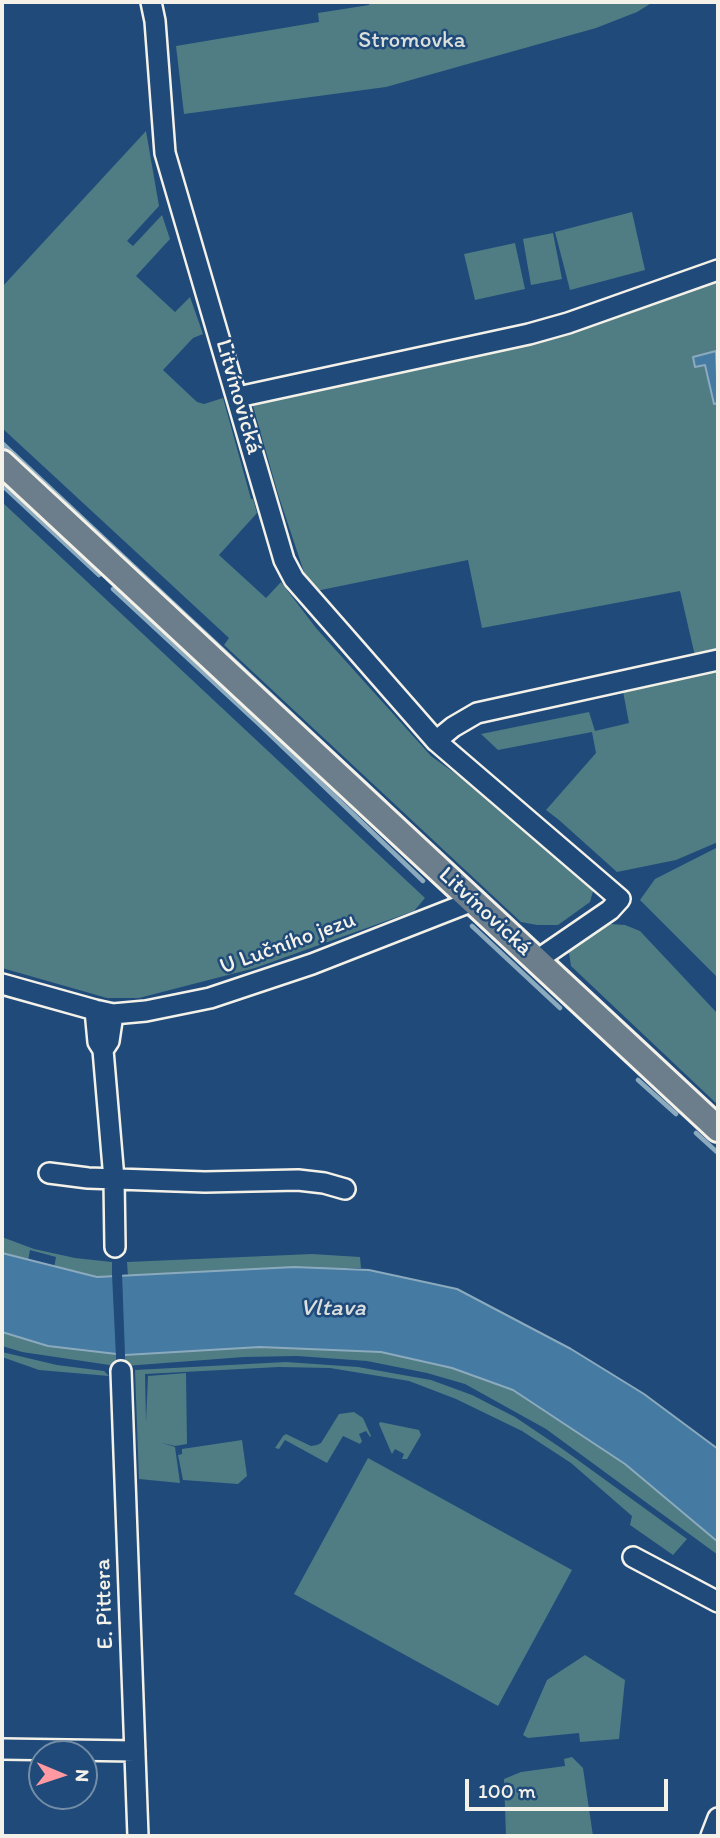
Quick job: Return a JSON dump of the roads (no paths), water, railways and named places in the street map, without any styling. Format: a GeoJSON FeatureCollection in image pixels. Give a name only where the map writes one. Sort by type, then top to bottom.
{"type":"FeatureCollection","features":[{"type":"Feature","properties":{"kind":"main road","name":"Litvínovická"},"geometry":{"type":"LineString","coordinates":[[2,463],[718,1129]]}},
{"type":"Feature","properties":{"kind":"street","name":"Litvínovická"},"geometry":{"type":"LineString","coordinates":[[151,2],[155,21],[165,153],[284,560],[294,579],[436,741],[620,899],[610,910],[537,960]]}},
{"type":"Feature","properties":{"kind":"street"},"geometry":{"type":"LineString","coordinates":[[238,397],[528,334],[568,323],[718,270]]}},
{"type":"Feature","properties":{"kind":"street"},"geometry":{"type":"LineString","coordinates":[[436,741],[477,713],[718,660]]}},
{"type":"Feature","properties":{"kind":"street","name":"U Lučního jezu"},"geometry":{"type":"LineString","coordinates":[[2,984],[104,1012],[146,1011],[210,998],[312,964],[473,901]]}},
{"type":"Feature","properties":{"kind":"street"},"geometry":{"type":"LineString","coordinates":[[104,1012],[94,1025],[103,1050],[114,1179],[116,1247]]}},
{"type":"Feature","properties":{"kind":"street"},"geometry":{"type":"LineString","coordinates":[[49,1173],[114,1179],[205,1182],[298,1180],[345,1189]]}},
{"type":"Feature","properties":{"kind":"street","name":"E. Pittera"},"geometry":{"type":"LineString","coordinates":[[121,1371],[138,1836]]}},
{"type":"Feature","properties":{"kind":"street"},"geometry":{"type":"LineString","coordinates":[[633,1557],[718,1602]]}},
{"type":"Feature","properties":{"kind":"street"},"geometry":{"type":"LineString","coordinates":[[2,1749],[135,1751]]}},
{"type":"Feature","properties":{"kind":"street"},"geometry":{"type":"LineString","coordinates":[[711,1836],[718,1818]]}},
{"type":"Feature","properties":{"kind":"water"},"geometry":{"type":"Polygon","coordinates":[[[716,351],[718,403],[714,404],[705,365],[695,367],[693,357],[716,351]]]}},
{"type":"Feature","properties":{"kind":"water","name":"Vltava"},"geometry":{"type":"Polygon","coordinates":[[[2,1253],[97,1277],[294,1267],[369,1270],[457,1289],[571,1349],[644,1394],[718,1449],[718,1542],[625,1464],[513,1390],[452,1368],[381,1352],[260,1347],[125,1355],[48,1346],[2,1332],[2,1253]]]}},
{"type":"Feature","properties":{"kind":"waterway"},"geometry":{"type":"LineString","coordinates":[[2,443],[385,802]]}},
{"type":"Feature","properties":{"kind":"waterway"},"geometry":{"type":"LineString","coordinates":[[2,485],[99,575]]}},
{"type":"Feature","properties":{"kind":"waterway"},"geometry":{"type":"LineString","coordinates":[[113,589],[423,881]]}},
{"type":"Feature","properties":{"kind":"waterway"},"geometry":{"type":"LineString","coordinates":[[472,926],[560,1008]]}},
{"type":"Feature","properties":{"kind":"waterway"},"geometry":{"type":"LineString","coordinates":[[638,1080],[676,1114]]}},
{"type":"Feature","properties":{"kind":"waterway"},"geometry":{"type":"LineString","coordinates":[[696,1133],[718,1153]]}},
{"type":"Feature","properties":{"kind":"park label","name":"Stromovka"},"geometry":{"type":"Point","coordinates":[412,41]}}]}
